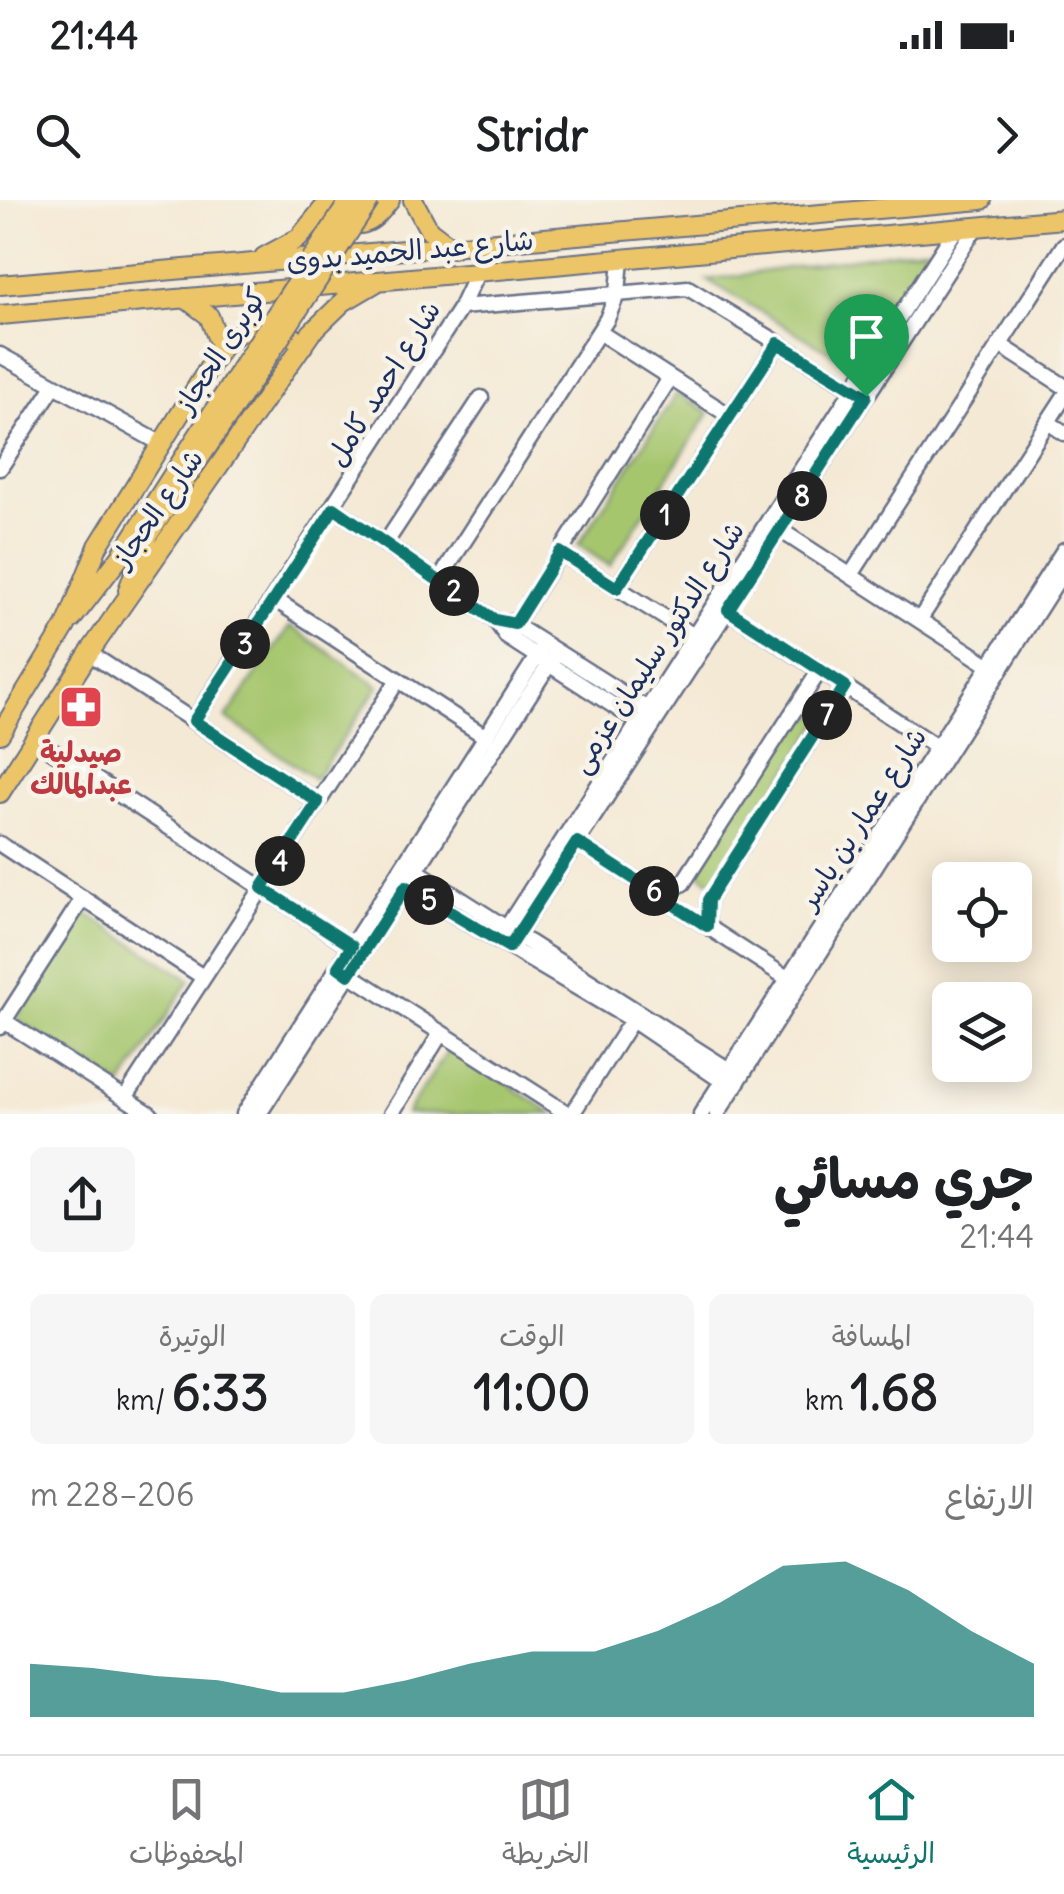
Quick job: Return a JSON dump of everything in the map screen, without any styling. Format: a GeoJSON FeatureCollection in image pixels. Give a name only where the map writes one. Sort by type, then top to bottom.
{"type":"FeatureCollection","features":[{"type":"Feature","properties":{"kind":"main road"},"geometry":{"type":"LineString","coordinates":[[250,262],[300,238],[331,200],[342,220],[359,225],[376,218],[390,200]]}},
{"type":"Feature","properties":{"kind":"main road","name":"كوبرى الحجاز"},"geometry":{"type":"LineString","coordinates":[[126,600],[148,535],[350,200]]}},
{"type":"Feature","properties":{"kind":"main road","name":"كوبرى الحجاز"},"geometry":{"type":"LineString","coordinates":[[66,626],[108,575],[370,200]]}},
{"type":"Feature","properties":{"kind":"main road"},"geometry":{"type":"LineString","coordinates":[[413,200],[429,230],[454,248]]}},
{"type":"Feature","properties":{"kind":"main road","name":"شارع عبد الحميد بدوى"},"geometry":{"type":"LineString","coordinates":[[0,285],[454,248],[865,206],[982,200]]}},
{"type":"Feature","properties":{"kind":"main road","name":"شارع عبد الحميد بدوى"},"geometry":{"type":"LineString","coordinates":[[0,315],[1064,218]]}},
{"type":"Feature","properties":{"kind":"main road","name":"شارع الحجاز"},"geometry":{"type":"LineString","coordinates":[[0,793],[90,653],[303,346],[331,312],[386,278]]}},
{"type":"Feature","properties":{"kind":"main road"},"geometry":{"type":"LineString","coordinates":[[185,298],[209,316],[221,348],[243,330],[261,326],[289,333],[303,346]]}},
{"type":"Feature","properties":{"kind":"main road","name":"شارع الحجاز"},"geometry":{"type":"LineString","coordinates":[[0,734],[66,626],[98,546],[221,348]]}},
{"type":"Feature","properties":{"kind":"street","name":"شارع الدكتور سليمان عزمى"},"geometry":{"type":"LineString","coordinates":[[512,930],[577,842],[694,636],[976,227]]}},
{"type":"Feature","properties":{"kind":"street","name":"شارع الدكتور سليمان عزمى"},"geometry":{"type":"LineString","coordinates":[[503,944],[649,719],[780,530],[956,229]]}},
{"type":"Feature","properties":{"kind":"street"},"geometry":{"type":"LineString","coordinates":[[851,575],[1064,246]]}},
{"type":"Feature","properties":{"kind":"street"},"geometry":{"type":"LineString","coordinates":[[438,580],[599,332],[618,292],[621,260]]}},
{"type":"Feature","properties":{"kind":"street","name":"شارع احمد كامل"},"geometry":{"type":"LineString","coordinates":[[194,721],[462,308],[478,270]]}},
{"type":"Feature","properties":{"kind":"street"},"geometry":{"type":"LineString","coordinates":[[462,308],[688,288],[860,393]]}},
{"type":"Feature","properties":{"kind":"street"},"geometry":{"type":"LineString","coordinates":[[599,332],[730,416]]}},
{"type":"Feature","properties":{"kind":"street"},"geometry":{"type":"LineString","coordinates":[[617,588],[778,343]]}},
{"type":"Feature","properties":{"kind":"street"},"geometry":{"type":"LineString","coordinates":[[1000,345],[1064,386]]}},
{"type":"Feature","properties":{"kind":"street"},"geometry":{"type":"LineString","coordinates":[[0,355],[162,444]]}},
{"type":"Feature","properties":{"kind":"street"},"geometry":{"type":"LineString","coordinates":[[511,631],[670,378]]}},
{"type":"Feature","properties":{"kind":"street"},"geometry":{"type":"LineString","coordinates":[[3,460],[54,386]]}},
{"type":"Feature","properties":{"kind":"street"},"geometry":{"type":"LineString","coordinates":[[920,619],[1064,397]]}},
{"type":"Feature","properties":{"kind":"street"},"geometry":{"type":"LineString","coordinates":[[386,544],[481,398]]}},
{"type":"Feature","properties":{"kind":"street"},"geometry":{"type":"LineString","coordinates":[[1048,422],[1064,433]]}},
{"type":"Feature","properties":{"kind":"street"},"geometry":{"type":"LineString","coordinates":[[334,508],[511,631],[649,719]]}},
{"type":"Feature","properties":{"kind":"street"},"geometry":{"type":"LineString","coordinates":[[780,530],[990,666]]}},
{"type":"Feature","properties":{"kind":"street","name":"شارع عمار بن ياسر"},"geometry":{"type":"LineString","coordinates":[[701,1114],[1064,550]]}},
{"type":"Feature","properties":{"kind":"street"},"geometry":{"type":"LineString","coordinates":[[560,552],[694,636]]}},
{"type":"Feature","properties":{"kind":"street","name":"شارع عمار بن ياسر"},"geometry":{"type":"LineString","coordinates":[[717,1114],[1064,570]]}},
{"type":"Feature","properties":{"kind":"street"},"geometry":{"type":"LineString","coordinates":[[274,599],[486,737]]}},
{"type":"Feature","properties":{"kind":"street"},"geometry":{"type":"LineString","coordinates":[[728,610],[938,748]]}},
{"type":"Feature","properties":{"kind":"street"},"geometry":{"type":"LineString","coordinates":[[90,653],[318,802]]}},
{"type":"Feature","properties":{"kind":"street"},"geometry":{"type":"LineString","coordinates":[[411,867],[486,737],[547,654]]}},
{"type":"Feature","properties":{"kind":"street"},"geometry":{"type":"LineString","coordinates":[[260,1114],[344,971],[547,654]]}},
{"type":"Feature","properties":{"kind":"street"},"geometry":{"type":"LineString","coordinates":[[662,896],[683,883],[820,670]]}},
{"type":"Feature","properties":{"kind":"street"},"geometry":{"type":"LineString","coordinates":[[124,1098],[398,680]]}},
{"type":"Feature","properties":{"kind":"street"},"geometry":{"type":"LineString","coordinates":[[707,926],[708,900],[845,686]]}},
{"type":"Feature","properties":{"kind":"street"},"geometry":{"type":"LineString","coordinates":[[34,739],[352,946]]}},
{"type":"Feature","properties":{"kind":"street"},"geometry":{"type":"LineString","coordinates":[[577,842],[788,978]]}},
{"type":"Feature","properties":{"kind":"street"},"geometry":{"type":"LineString","coordinates":[[0,844],[203,977]]}},
{"type":"Feature","properties":{"kind":"street"},"geometry":{"type":"LineString","coordinates":[[411,867],[512,930],[726,1075]]}},
{"type":"Feature","properties":{"kind":"street"},"geometry":{"type":"LineString","coordinates":[[400,883],[726,1075]]}},
{"type":"Feature","properties":{"kind":"street"},"geometry":{"type":"LineString","coordinates":[[244,1114],[344,971],[352,946],[400,883]]}},
{"type":"Feature","properties":{"kind":"street"},"geometry":{"type":"LineString","coordinates":[[83,898],[2,1024],[150,1114]]}},
{"type":"Feature","properties":{"kind":"street"},"geometry":{"type":"LineString","coordinates":[[344,971],[570,1114],[632,1020]]}},
{"type":"Feature","properties":{"kind":"street"},"geometry":{"type":"LineString","coordinates":[[391,1114],[441,1034]]}},
{"type":"Feature","properties":{"kind":"green space"},"geometry":{"type":"Polygon","coordinates":[[[929,247],[855,367],[707,280],[929,247]]]}},
{"type":"Feature","properties":{"kind":"green space"},"geometry":{"type":"Polygon","coordinates":[[[677,393],[709,413],[610,566],[578,545],[677,393]]]}},
{"type":"Feature","properties":{"kind":"green space"},"geometry":{"type":"Polygon","coordinates":[[[290,626],[379,686],[315,779],[226,718],[290,626]]]}},
{"type":"Feature","properties":{"kind":"green space"},"geometry":{"type":"Polygon","coordinates":[[[802,707],[822,720],[713,883],[693,870],[802,707]]]}},
{"type":"Feature","properties":{"kind":"green space"},"geometry":{"type":"Polygon","coordinates":[[[84,912],[190,980],[122,1086],[16,1019],[84,912]]]}},
{"type":"Feature","properties":{"kind":"green space"},"geometry":{"type":"Polygon","coordinates":[[[451,1046],[553,1114],[406,1114],[451,1046]]]}},
{"type":"Feature","properties":{"kind":"place","name":"صيدلية عبدالمالك"},"geometry":{"type":"Point","coordinates":[81,707]}},
{"type":"Feature","properties":{"kind":"route"},"geometry":{"type":"LineString","coordinates":[[778,343],[866,396],[728,610],[845,686],[708,900],[707,926],[577,842],[509,947],[406,886],[349,975],[338,967],[352,946],[262,888],[318,802],[194,721],[334,508],[495,620],[515,624],[560,552],[617,588],[778,343]]}}]}
